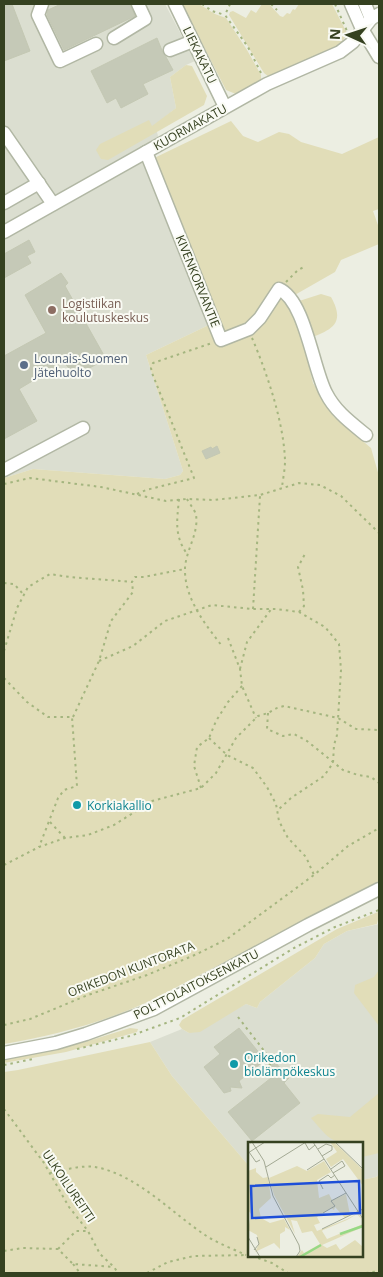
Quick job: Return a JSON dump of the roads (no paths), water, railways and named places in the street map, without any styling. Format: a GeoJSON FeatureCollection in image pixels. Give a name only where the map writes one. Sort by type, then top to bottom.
{"type":"FeatureCollection","features":[{"type":"Feature","properties":{"kind":"street"},"geometry":{"type":"LineString","coordinates":[[42,4],[38,15],[60,61],[96,44]]}},
{"type":"Feature","properties":{"kind":"street"},"geometry":{"type":"LineString","coordinates":[[114,38],[145,19],[138,4]]}},
{"type":"Feature","properties":{"kind":"street","name":"LIEKAKATU"},"geometry":{"type":"LineString","coordinates":[[175,4],[225,107]]}},
{"type":"Feature","properties":{"kind":"street"},"geometry":{"type":"LineString","coordinates":[[351,4],[362,30],[379,57]]}},
{"type":"Feature","properties":{"kind":"street"},"geometry":{"type":"LineString","coordinates":[[365,4],[375,17]]}},
{"type":"Feature","properties":{"kind":"street","name":"KUORMAKATU"},"geometry":{"type":"LineString","coordinates":[[4,232],[266,84],[340,52],[375,17]]}},
{"type":"Feature","properties":{"kind":"street"},"geometry":{"type":"LineString","coordinates":[[170,50],[193,41]]}},
{"type":"Feature","properties":{"kind":"street"},"geometry":{"type":"LineString","coordinates":[[4,133],[53,204]]}},
{"type":"Feature","properties":{"kind":"street","name":"KIVENKORVANTIE"},"geometry":{"type":"LineString","coordinates":[[146,152],[221,340],[250,329],[260,318],[279,289],[284,291],[290,298],[304,328],[320,380],[327,395],[336,410],[366,435]]}},
{"type":"Feature","properties":{"kind":"street"},"geometry":{"type":"LineString","coordinates":[[4,203],[40,183]]}},
{"type":"Feature","properties":{"kind":"street"},"geometry":{"type":"LineString","coordinates":[[4,470],[84,428]]}},
{"type":"Feature","properties":{"kind":"street","name":"POLTTOLAITOKSENKATU"},"geometry":{"type":"LineString","coordinates":[[4,1053],[86,1034],[154,1009],[308,925],[379,889]]}},
{"type":"Feature","properties":{"kind":"place","name":"Logistiikan koulutuskeskus"},"geometry":{"type":"Point","coordinates":[52,310]}},
{"type":"Feature","properties":{"kind":"place","name":"Lounais-Suomen Jätehuolto"},"geometry":{"type":"Point","coordinates":[24,365]}},
{"type":"Feature","properties":{"kind":"place","name":"Korkiakallio"},"geometry":{"type":"Point","coordinates":[77,805]}},
{"type":"Feature","properties":{"kind":"place","name":"Orikedon biolämpökeskus"},"geometry":{"type":"Point","coordinates":[234,1064]}}]}
